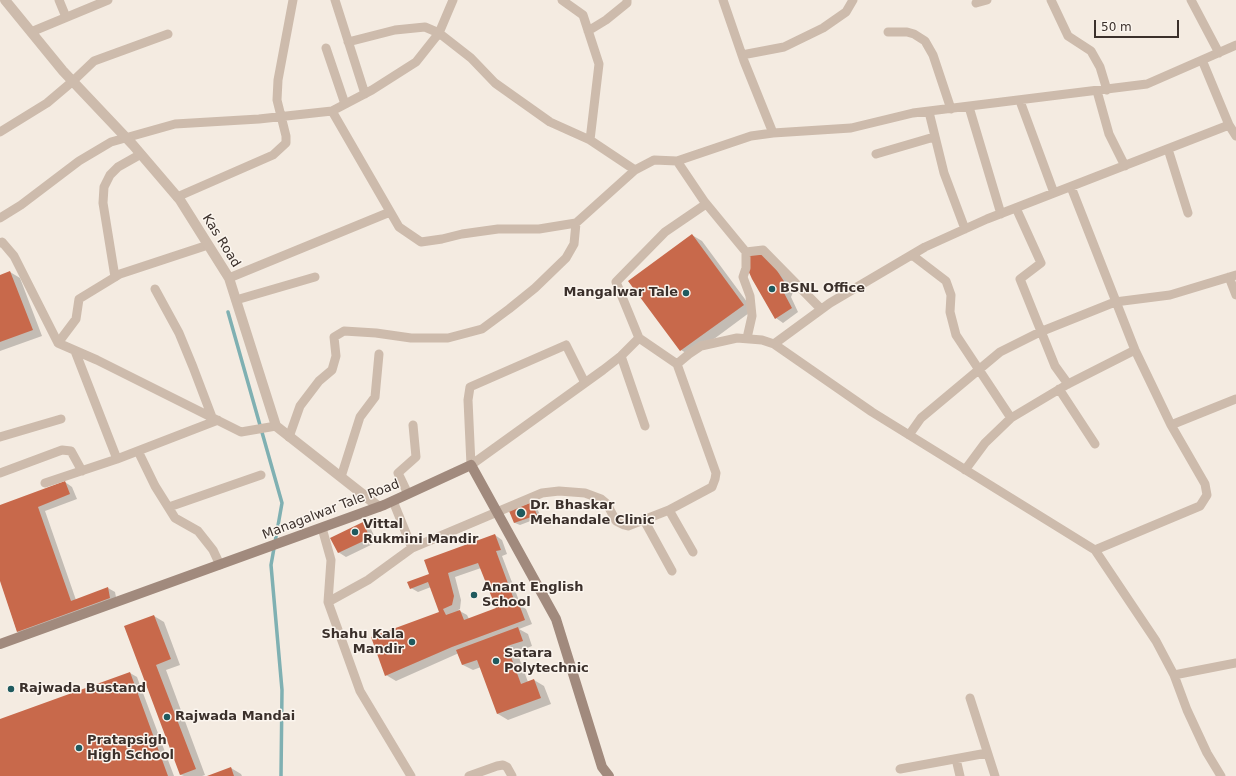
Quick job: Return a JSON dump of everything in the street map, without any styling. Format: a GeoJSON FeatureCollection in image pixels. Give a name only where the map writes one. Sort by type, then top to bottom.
{"type":"FeatureCollection","features":[{"type":"Feature","properties":{"kind":"main road","name":"Managalwar Tale Road"},"geometry":{"type":"LineString","coordinates":[[0,644],[378,507],[471,465]]}},
{"type":"Feature","properties":{"kind":"main road"},"geometry":{"type":"LineString","coordinates":[[471,465],[556,619],[602,767],[609,776]]}},
{"type":"Feature","properties":{"kind":"street"},"geometry":{"type":"LineString","coordinates":[[59,0],[66,17]]}},
{"type":"Feature","properties":{"kind":"street"},"geometry":{"type":"LineString","coordinates":[[31,32],[108,0]]}},
{"type":"Feature","properties":{"kind":"street"},"geometry":{"type":"LineString","coordinates":[[177,197],[276,153],[286,143],[286,136],[277,100],[278,80],[293,0]]}},
{"type":"Feature","properties":{"kind":"street"},"geometry":{"type":"LineString","coordinates":[[335,0],[365,94]]}},
{"type":"Feature","properties":{"kind":"street"},"geometry":{"type":"LineString","coordinates":[[0,218],[21,205],[80,161],[111,142],[175,124],[282,117],[332,111],[365,94],[416,62],[440,34],[453,0]]}},
{"type":"Feature","properties":{"kind":"street"},"geometry":{"type":"LineString","coordinates":[[562,0],[582,15],[599,64],[590,140]]}},
{"type":"Feature","properties":{"kind":"street"},"geometry":{"type":"LineString","coordinates":[[588,31],[606,20],[626,3],[627,0]]}},
{"type":"Feature","properties":{"kind":"street"},"geometry":{"type":"LineString","coordinates":[[724,0],[742,55],[773,133]]}},
{"type":"Feature","properties":{"kind":"street"},"geometry":{"type":"LineString","coordinates":[[742,55],[784,47],[823,28],[846,12],[853,0]]}},
{"type":"Feature","properties":{"kind":"street"},"geometry":{"type":"LineString","coordinates":[[976,3],[987,0]]}},
{"type":"Feature","properties":{"kind":"street"},"geometry":{"type":"LineString","coordinates":[[1051,0],[1068,36],[1091,51],[1100,67],[1109,134],[1125,166]]}},
{"type":"Feature","properties":{"kind":"street"},"geometry":{"type":"LineString","coordinates":[[1191,0],[1219,53]]}},
{"type":"Feature","properties":{"kind":"street","name":"Kas Road"},"geometry":{"type":"LineString","coordinates":[[8,1],[31,32],[73,81],[127,138],[177,197],[229,278],[276,426]]}},
{"type":"Feature","properties":{"kind":"street"},"geometry":{"type":"LineString","coordinates":[[348,42],[400,29],[425,27],[440,34],[472,58],[495,83],[550,122],[590,140],[635,170]]}},
{"type":"Feature","properties":{"kind":"street"},"geometry":{"type":"LineString","coordinates":[[888,32],[907,32],[914,34],[925,41],[933,55],[951,109]]}},
{"type":"Feature","properties":{"kind":"street"},"geometry":{"type":"LineString","coordinates":[[0,132],[47,103],[94,61],[168,34]]}},
{"type":"Feature","properties":{"kind":"street"},"geometry":{"type":"LineString","coordinates":[[332,111],[399,227],[421,242],[498,229],[539,229],[576,223],[635,170],[654,160],[677,161],[751,136],[773,133],[851,128],[914,113],[1147,84],[1236,45]]}},
{"type":"Feature","properties":{"kind":"street"},"geometry":{"type":"LineString","coordinates":[[326,48],[345,104]]}},
{"type":"Feature","properties":{"kind":"street"},"geometry":{"type":"LineString","coordinates":[[1202,60],[1229,125],[1236,136]]}},
{"type":"Feature","properties":{"kind":"street"},"geometry":{"type":"LineString","coordinates":[[1020,101],[1054,193]]}},
{"type":"Feature","properties":{"kind":"street"},"geometry":{"type":"LineString","coordinates":[[970,107],[1001,214]]}},
{"type":"Feature","properties":{"kind":"street"},"geometry":{"type":"LineString","coordinates":[[929,112],[944,173],[965,229]]}},
{"type":"Feature","properties":{"kind":"street"},"geometry":{"type":"LineString","coordinates":[[774,344],[830,303],[925,247],[1001,214],[1229,125]]}},
{"type":"Feature","properties":{"kind":"street"},"geometry":{"type":"LineString","coordinates":[[876,154],[934,137]]}},
{"type":"Feature","properties":{"kind":"street"},"geometry":{"type":"LineString","coordinates":[[1168,149],[1188,213]]}},
{"type":"Feature","properties":{"kind":"street"},"geometry":{"type":"LineString","coordinates":[[115,277],[103,203],[104,187],[110,175],[118,168],[141,154]]}},
{"type":"Feature","properties":{"kind":"street"},"geometry":{"type":"LineString","coordinates":[[677,161],[704,201],[746,252],[746,268],[743,277],[750,296],[752,316],[747,338]]}},
{"type":"Feature","properties":{"kind":"street"},"geometry":{"type":"LineString","coordinates":[[1071,187],[1135,350],[1171,425],[1205,484],[1207,495],[1200,506],[1095,550]]}},
{"type":"Feature","properties":{"kind":"street"},"geometry":{"type":"LineString","coordinates":[[328,602],[368,580],[412,548],[542,493],[559,491],[585,493],[601,499],[607,504],[616,521],[624,526],[628,526],[669,510],[712,487],[716,473],[677,364],[639,338],[616,282],[665,232],[706,204],[704,201]]}},
{"type":"Feature","properties":{"kind":"street"},"geometry":{"type":"LineString","coordinates":[[1016,208],[1041,263],[1020,279],[1040,332],[1055,366],[1068,384]]}},
{"type":"Feature","properties":{"kind":"street"},"geometry":{"type":"LineString","coordinates":[[229,278],[390,212]]}},
{"type":"Feature","properties":{"kind":"street"},"geometry":{"type":"LineString","coordinates":[[290,437],[300,406],[319,381],[332,370],[336,356],[334,337],[344,331],[376,333],[411,338],[448,338],[482,329],[535,288],[566,258],[574,244],[576,223]]}},
{"type":"Feature","properties":{"kind":"street"},"geometry":{"type":"LineString","coordinates":[[1,241],[14,256],[58,343],[241,432],[276,426],[378,507]]}},
{"type":"Feature","properties":{"kind":"street"},"geometry":{"type":"LineString","coordinates":[[58,343],[76,319],[79,299],[120,274],[208,245]]}},
{"type":"Feature","properties":{"kind":"street"},"geometry":{"type":"LineString","coordinates":[[746,252],[759,249],[763,250],[821,309]]}},
{"type":"Feature","properties":{"kind":"street"},"geometry":{"type":"LineString","coordinates":[[912,256],[946,281],[951,295],[950,312],[956,335],[1011,418]]}},
{"type":"Feature","properties":{"kind":"street"},"geometry":{"type":"LineString","coordinates":[[909,435],[921,418],[980,371],[1000,352],[1040,332],[1115,302],[1170,295],[1233,276],[1236,295]]}},
{"type":"Feature","properties":{"kind":"street"},"geometry":{"type":"LineString","coordinates":[[236,300],[315,277]]}},
{"type":"Feature","properties":{"kind":"street"},"geometry":{"type":"LineString","coordinates":[[155,289],[179,333],[215,419]]}},
{"type":"Feature","properties":{"kind":"street","name":"Managalwar Tale Road"},"geometry":{"type":"LineString","coordinates":[[471,465],[621,356],[639,338]]}},
{"type":"Feature","properties":{"kind":"street"},"geometry":{"type":"LineString","coordinates":[[677,364],[701,346],[737,338],[762,340],[774,344],[872,412],[1095,550],[1156,641],[1174,675],[1187,710],[1207,753],[1221,776]]}},
{"type":"Feature","properties":{"kind":"street"},"geometry":{"type":"LineString","coordinates":[[471,465],[468,400],[470,387],[566,345],[585,383]]}},
{"type":"Feature","properties":{"kind":"street"},"geometry":{"type":"LineString","coordinates":[[965,470],[985,443],[1011,418],[1068,384],[1135,350]]}},
{"type":"Feature","properties":{"kind":"street"},"geometry":{"type":"LineString","coordinates":[[75,351],[117,459]]}},
{"type":"Feature","properties":{"kind":"street"},"geometry":{"type":"LineString","coordinates":[[341,477],[360,417],[375,397],[379,354]]}},
{"type":"Feature","properties":{"kind":"street"},"geometry":{"type":"LineString","coordinates":[[621,356],[645,426]]}},
{"type":"Feature","properties":{"kind":"street"},"geometry":{"type":"LineString","coordinates":[[1059,389],[1095,444]]}},
{"type":"Feature","properties":{"kind":"street"},"geometry":{"type":"LineString","coordinates":[[1171,425],[1236,399]]}},
{"type":"Feature","properties":{"kind":"street"},"geometry":{"type":"LineString","coordinates":[[0,437],[61,418]]}},
{"type":"Feature","properties":{"kind":"street"},"geometry":{"type":"LineString","coordinates":[[45,483],[117,459],[215,419]]}},
{"type":"Feature","properties":{"kind":"street"},"geometry":{"type":"LineString","coordinates":[[408,494],[398,473],[416,457],[413,425]]}},
{"type":"Feature","properties":{"kind":"street"},"geometry":{"type":"LineString","coordinates":[[0,473],[62,450],[71,451],[82,471]]}},
{"type":"Feature","properties":{"kind":"street"},"geometry":{"type":"LineString","coordinates":[[138,451],[155,486],[175,518],[198,531],[213,550],[220,565]]}},
{"type":"Feature","properties":{"kind":"street"},"geometry":{"type":"LineString","coordinates":[[169,507],[261,475]]}},
{"type":"Feature","properties":{"kind":"street"},"geometry":{"type":"LineString","coordinates":[[393,501],[412,548]]}},
{"type":"Feature","properties":{"kind":"street"},"geometry":{"type":"LineString","coordinates":[[669,510],[693,552]]}},
{"type":"Feature","properties":{"kind":"street"},"geometry":{"type":"LineString","coordinates":[[644,520],[672,571]]}},
{"type":"Feature","properties":{"kind":"street"},"geometry":{"type":"LineString","coordinates":[[322,528],[331,560],[328,602],[360,690],[411,776]]}},
{"type":"Feature","properties":{"kind":"street"},"geometry":{"type":"LineString","coordinates":[[1174,675],[1235,665]]}},
{"type":"Feature","properties":{"kind":"street"},"geometry":{"type":"LineString","coordinates":[[970,698],[995,776]]}},
{"type":"Feature","properties":{"kind":"street"},"geometry":{"type":"LineString","coordinates":[[900,769],[987,753]]}},
{"type":"Feature","properties":{"kind":"street"},"geometry":{"type":"LineString","coordinates":[[956,759],[960,776]]}},
{"type":"Feature","properties":{"kind":"street"},"geometry":{"type":"LineString","coordinates":[[468,776],[503,765],[512,776]]}},
{"type":"Feature","properties":{"kind":"building","name":"Mangalwar Tale"},"geometry":{"type":"Polygon","coordinates":[[[692,234],[744,305],[680,351],[628,281],[692,234]]]}},
{"type":"Feature","properties":{"kind":"building","name":"BSNL Office"},"geometry":{"type":"Polygon","coordinates":[[[748,254],[767,255],[787,286],[784,293],[792,308],[775,319],[748,270],[748,254]]]}},
{"type":"Feature","properties":{"kind":"building"},"geometry":{"type":"Polygon","coordinates":[[[10,271],[33,330],[0,342],[0,275],[10,271]]]}},
{"type":"Feature","properties":{"kind":"building"},"geometry":{"type":"Polygon","coordinates":[[[65,481],[70,494],[38,507],[71,601],[108,587],[110,598],[17,632],[0,581],[0,505],[65,481]]]}},
{"type":"Feature","properties":{"kind":"building"},"geometry":{"type":"Polygon","coordinates":[[[532,502],[537,515],[514,523],[509,511],[532,502]]]}},
{"type":"Feature","properties":{"kind":"building","name":"Vittal Rukmini Mandir"},"geometry":{"type":"Polygon","coordinates":[[[363,522],[370,538],[338,553],[330,538],[363,522]]]}},
{"type":"Feature","properties":{"kind":"building","name":"Anant English School"},"geometry":{"type":"Polygon","coordinates":[[[495,534],[501,550],[496,551],[516,605],[519,604],[525,620],[452,647],[385,676],[371,637],[439,612],[428,582],[410,589],[407,582],[429,574],[424,560],[495,534]],[[478,563],[448,573],[454,596],[452,605],[443,609],[446,615],[460,610],[464,620],[496,608],[478,563]]]}},
{"type":"Feature","properties":{"kind":"building","name":"Rajwada Mandai"},"geometry":{"type":"Polygon","coordinates":[[[154,615],[171,659],[156,665],[196,769],[180,775],[124,626],[154,615]]]}},
{"type":"Feature","properties":{"kind":"building"},"geometry":{"type":"Polygon","coordinates":[[[518,627],[523,641],[507,646],[521,684],[534,679],[541,698],[497,714],[477,660],[462,665],[456,650],[518,627]]]}},
{"type":"Feature","properties":{"kind":"building","name":"Pratapsigh High School"},"geometry":{"type":"Polygon","coordinates":[[[130,672],[168,776],[0,776],[0,719],[130,672]]]}},
{"type":"Feature","properties":{"kind":"building"},"geometry":{"type":"Polygon","coordinates":[[[231,767],[234,776],[207,776],[231,767]]]}},
{"type":"Feature","properties":{"kind":"waterway"},"geometry":{"type":"LineString","coordinates":[[228,312],[282,503],[271,565],[282,690],[281,776]]}},
{"type":"Feature","properties":{"kind":"place","name":"BSNL Office"},"geometry":{"type":"Point","coordinates":[772,289]}},
{"type":"Feature","properties":{"kind":"place","name":"Mangalwar Tale"},"geometry":{"type":"Point","coordinates":[686,293]}},
{"type":"Feature","properties":{"kind":"place","name":"Dr. Bhaskar Mehandale Clinic"},"geometry":{"type":"Point","coordinates":[521,513]}},
{"type":"Feature","properties":{"kind":"place","name":"Vittal Rukmini Mandir"},"geometry":{"type":"Point","coordinates":[355,532]}},
{"type":"Feature","properties":{"kind":"place","name":"Anant English School"},"geometry":{"type":"Point","coordinates":[474,595]}},
{"type":"Feature","properties":{"kind":"place","name":"Shahu Kala Mandir"},"geometry":{"type":"Point","coordinates":[412,642]}},
{"type":"Feature","properties":{"kind":"place","name":"Satara Polytechnic"},"geometry":{"type":"Point","coordinates":[496,661]}},
{"type":"Feature","properties":{"kind":"place","name":"Rajwada Bustand"},"geometry":{"type":"Point","coordinates":[11,689]}},
{"type":"Feature","properties":{"kind":"place","name":"Rajwada Mandai"},"geometry":{"type":"Point","coordinates":[167,717]}},
{"type":"Feature","properties":{"kind":"place","name":"Pratapsigh High School"},"geometry":{"type":"Point","coordinates":[79,748]}}]}
